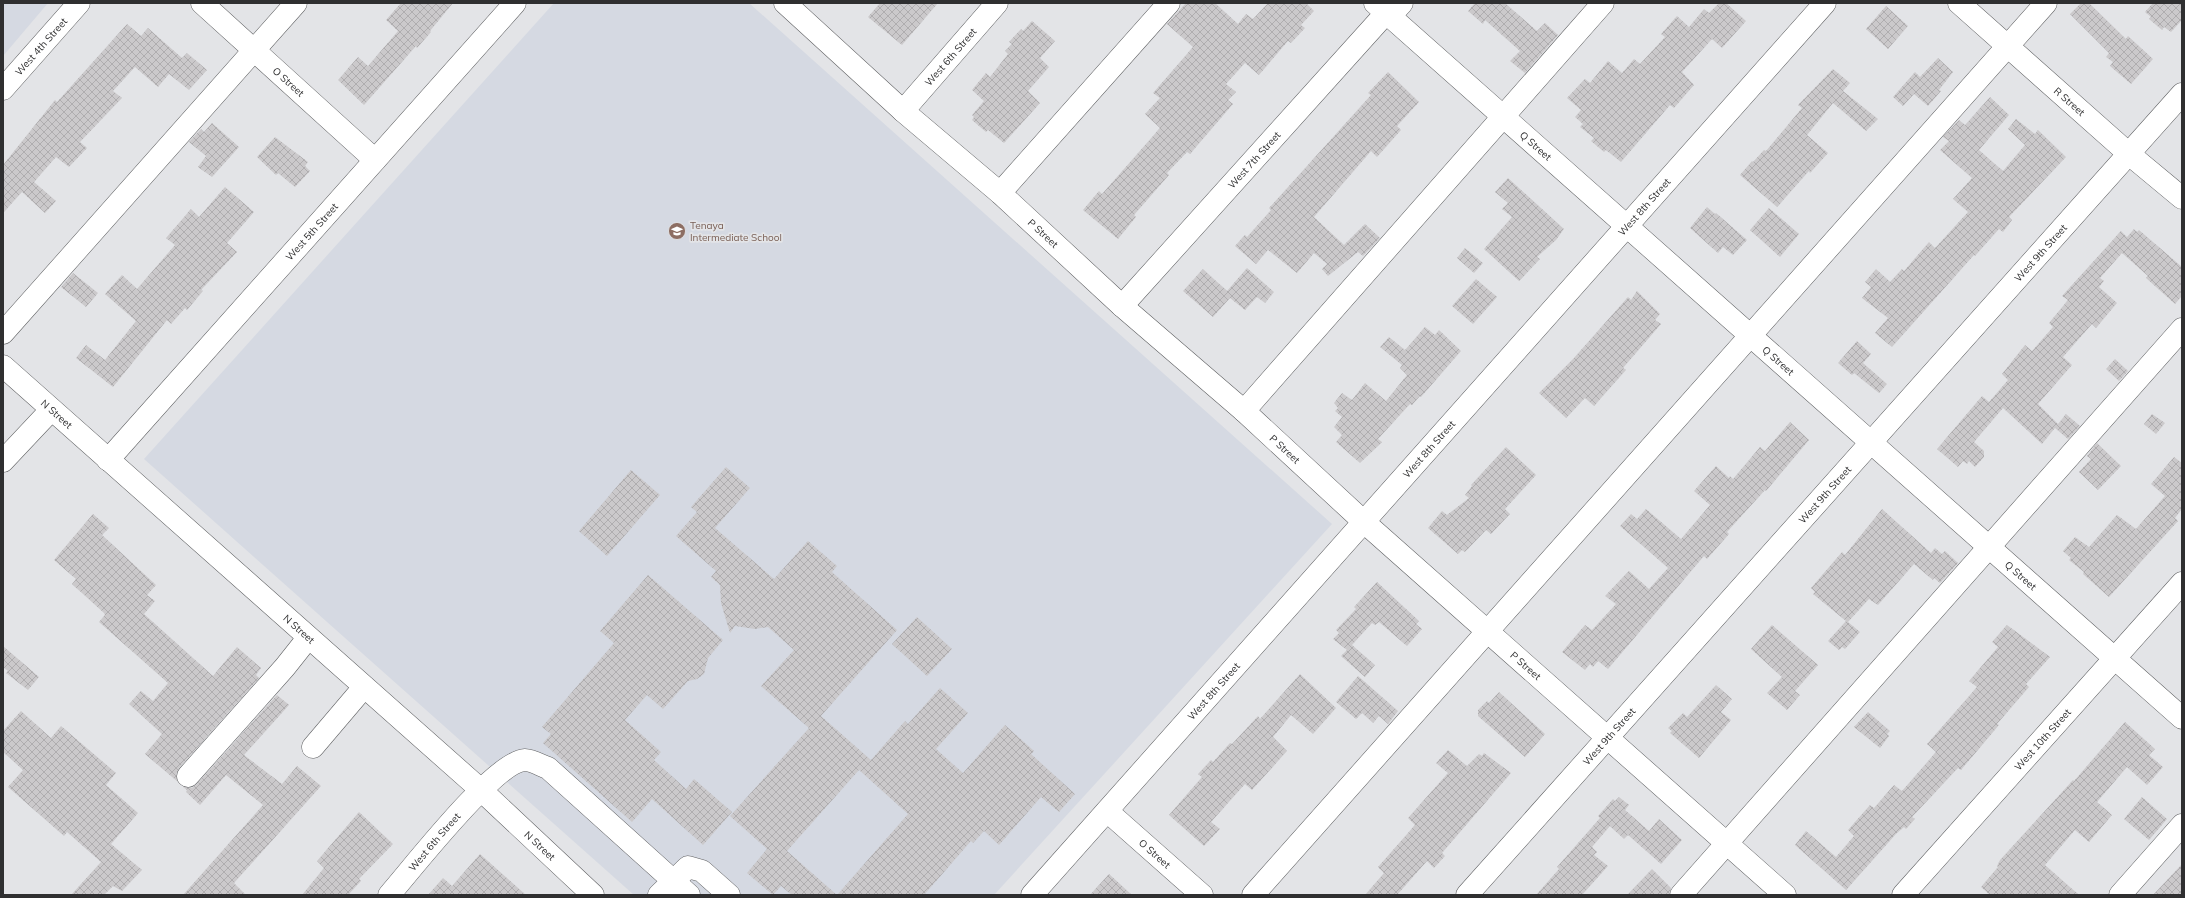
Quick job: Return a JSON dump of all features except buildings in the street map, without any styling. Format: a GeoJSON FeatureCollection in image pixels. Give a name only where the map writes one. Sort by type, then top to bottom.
{"type":"FeatureCollection","features":[{"type":"Feature","properties":{"kind":"street","name":"West 4th Street"},"geometry":{"type":"LineString","coordinates":[[3,89],[78,3]]}},
{"type":"Feature","properties":{"kind":"street","name":"O Street"},"geometry":{"type":"LineString","coordinates":[[202,3],[376,160]]}},
{"type":"Feature","properties":{"kind":"street"},"geometry":{"type":"LineString","coordinates":[[3,333],[296,3]]}},
{"type":"Feature","properties":{"kind":"street","name":"West 5th Street"},"geometry":{"type":"LineString","coordinates":[[108,460],[515,3]]}},
{"type":"Feature","properties":{"kind":"street","name":"P Street"},"geometry":{"type":"LineString","coordinates":[[785,3],[903,111],[1000,193],[1122,306],[1244,411],[1364,522],[1785,895]]}},
{"type":"Feature","properties":{"kind":"street","name":"West 6th Street"},"geometry":{"type":"LineString","coordinates":[[903,111],[997,3]]}},
{"type":"Feature","properties":{"kind":"street"},"geometry":{"type":"LineString","coordinates":[[1000,193],[1169,3]]}},
{"type":"Feature","properties":{"kind":"street"},"geometry":{"type":"LineString","coordinates":[[1244,411],[1603,3]]}},
{"type":"Feature","properties":{"kind":"street","name":"West 8th Street"},"geometry":{"type":"LineString","coordinates":[[1032,895],[1825,3]]}},
{"type":"Feature","properties":{"kind":"street","name":"R Street"},"geometry":{"type":"LineString","coordinates":[[1959,3],[2129,154],[2182,198]]}},
{"type":"Feature","properties":{"kind":"street"},"geometry":{"type":"LineString","coordinates":[[1253,895],[2046,3]]}},
{"type":"Feature","properties":{"kind":"street","name":"Q Street"},"geometry":{"type":"LineString","coordinates":[[1388,9],[1503,116],[2182,718]]}},
{"type":"Feature","properties":{"kind":"street","name":"West 7th Street"},"geometry":{"type":"LineString","coordinates":[[1122,306],[1388,9]]}},
{"type":"Feature","properties":{"kind":"street","name":"West 9th Street"},"geometry":{"type":"LineString","coordinates":[[1467,895],[2182,94]]}},
{"type":"Feature","properties":{"kind":"street"},"geometry":{"type":"LineString","coordinates":[[1681,895],[2182,329]]}},
{"type":"Feature","properties":{"kind":"street","name":"N Street"},"geometry":{"type":"LineString","coordinates":[[3,366],[481,790],[593,895]]}},
{"type":"Feature","properties":{"kind":"street"},"geometry":{"type":"LineString","coordinates":[[3,461],[51,410]]}},
{"type":"Feature","properties":{"kind":"street","name":"West 10th Street"},"geometry":{"type":"LineString","coordinates":[[1903,895],[2182,582]]}},
{"type":"Feature","properties":{"kind":"street"},"geometry":{"type":"LineString","coordinates":[[188,776],[286,667],[308,638]]}},
{"type":"Feature","properties":{"kind":"street"},"geometry":{"type":"LineString","coordinates":[[313,747],[364,687]]}},
{"type":"Feature","properties":{"kind":"street","name":"West 6th Street"},"geometry":{"type":"LineString","coordinates":[[389,895],[481,790],[512,764],[526,760],[548,768],[666,888],[689,895]]}},
{"type":"Feature","properties":{"kind":"street","name":"O Street"},"geometry":{"type":"LineString","coordinates":[[1107,811],[1202,895]]}},
{"type":"Feature","properties":{"kind":"street"},"geometry":{"type":"LineString","coordinates":[[2120,895],[2182,825]]}},
{"type":"Feature","properties":{"kind":"street"},"geometry":{"type":"LineString","coordinates":[[666,888],[688,867],[702,871],[729,895]]}},
{"type":"Feature","properties":{"kind":"shaded area"},"geometry":{"type":"Polygon","coordinates":[[[3,3],[48,3],[3,56],[3,3]]]}},
{"type":"Feature","properties":{"kind":"shaded area","name":"Tenaya Intermediate School"},"geometry":{"type":"Polygon","coordinates":[[[554,3],[749,3],[1332,524],[994,895],[634,895],[144,459],[554,3]]]}},
{"type":"Feature","properties":{"kind":"place","name":"Tenaya Intermediate School"},"geometry":{"type":"Point","coordinates":[677,231]}}]}
